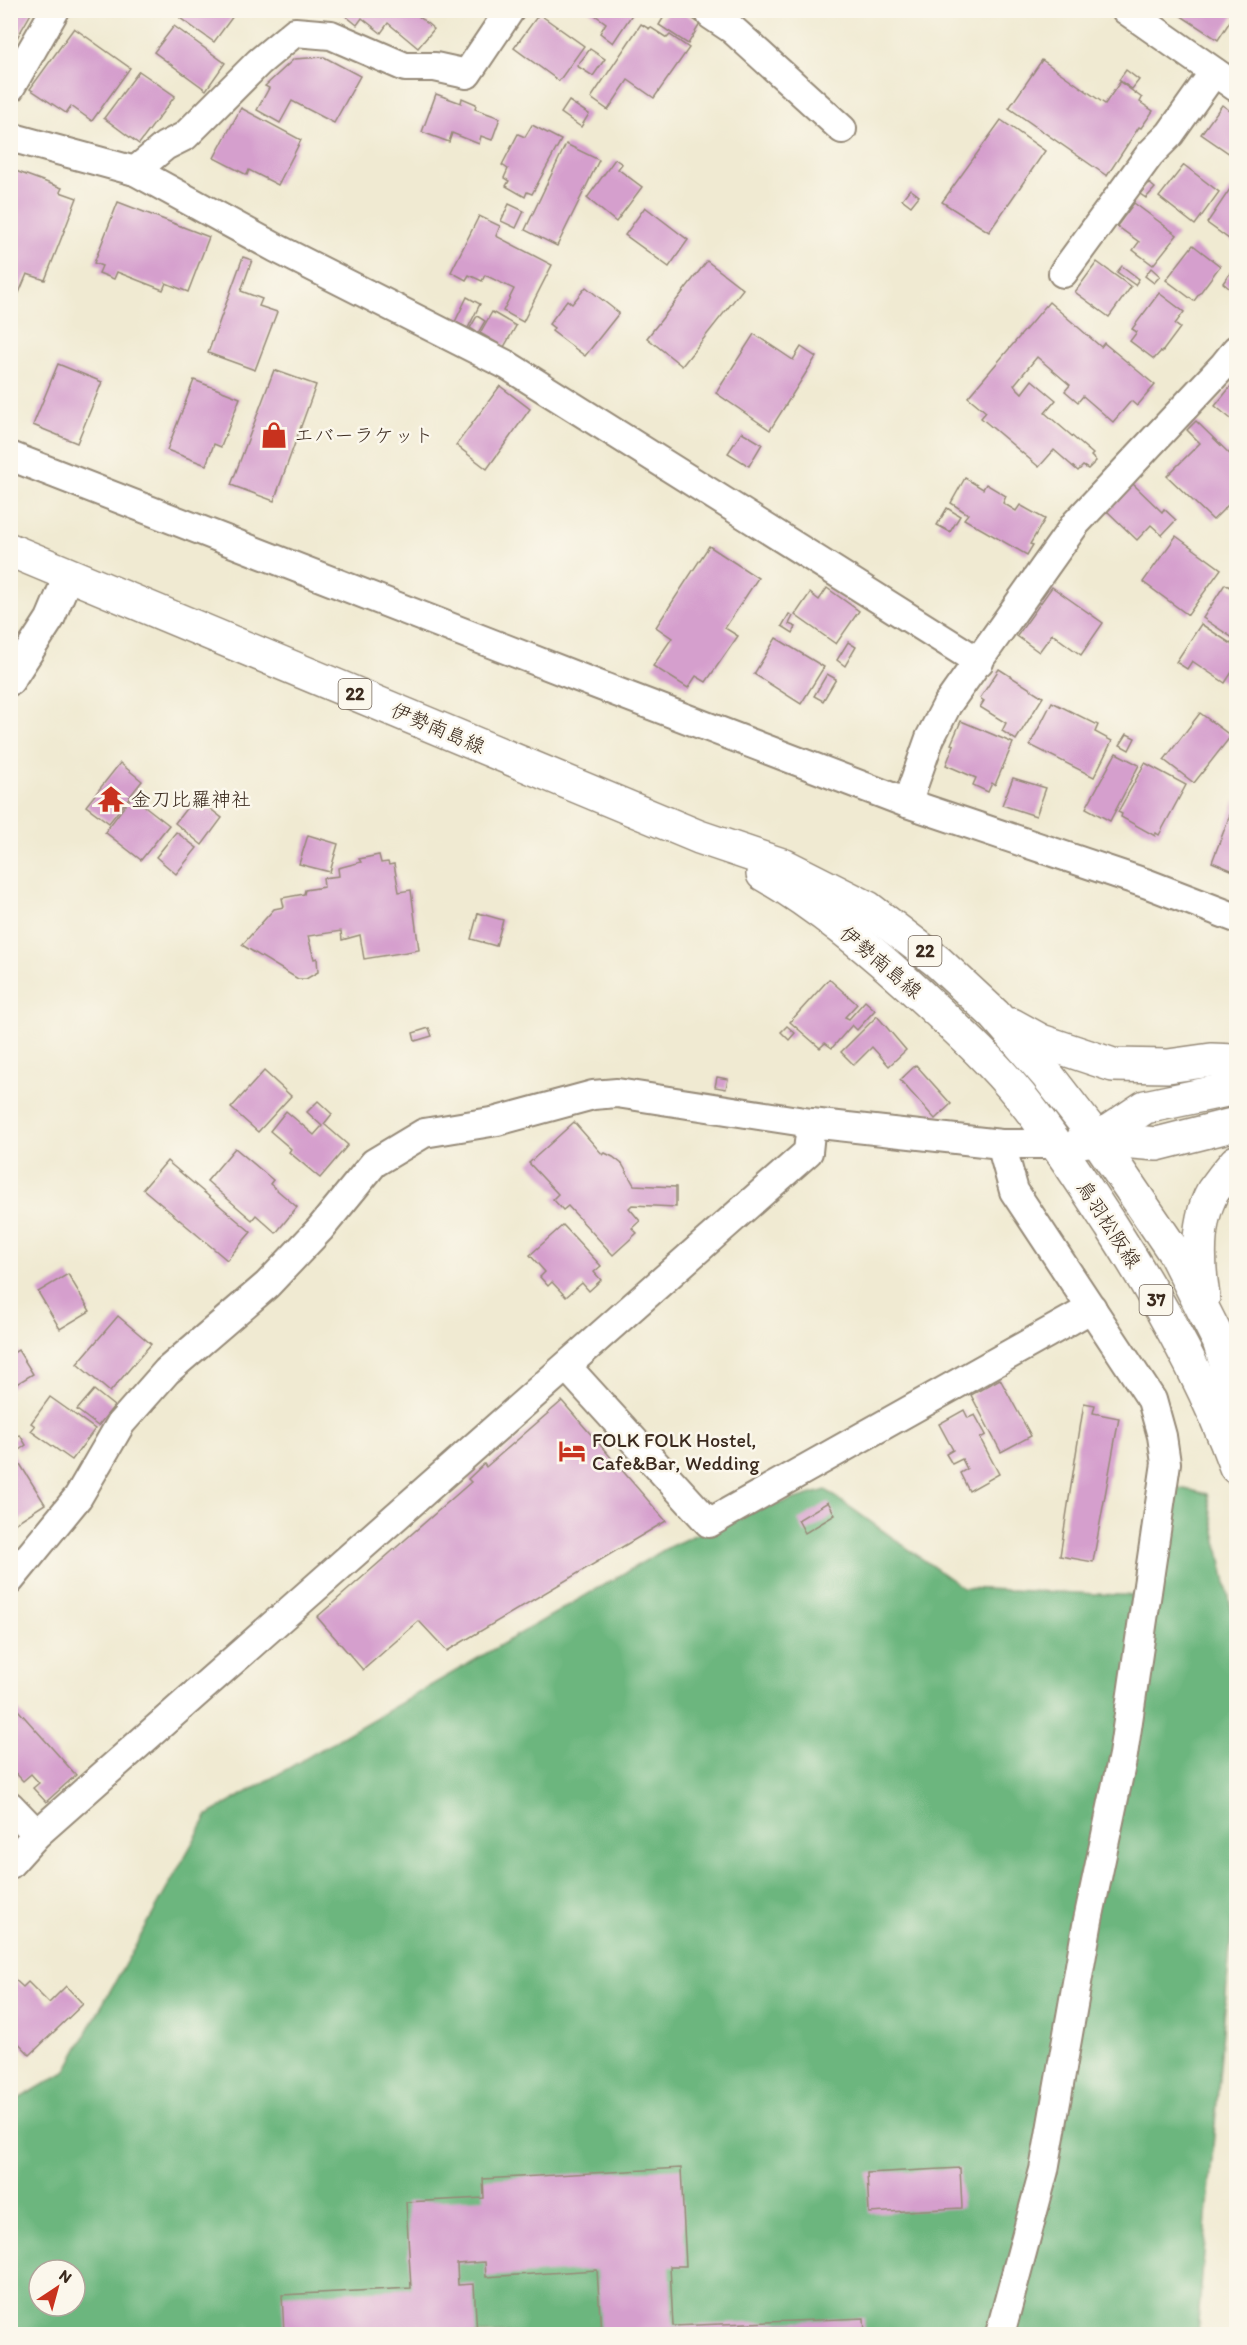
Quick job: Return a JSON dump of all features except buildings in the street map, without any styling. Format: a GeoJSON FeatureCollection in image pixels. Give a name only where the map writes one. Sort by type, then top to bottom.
{"type":"FeatureCollection","features":[{"type":"Feature","properties":{"kind":"main road","name":"伊勢南島線"},"geometry":{"type":"LineString","coordinates":[[10,550],[699,837],[785,866],[868,908],[937,961],[995,1015],[1048,1076],[1097,1139]]}},
{"type":"Feature","properties":{"kind":"main road","name":"伊勢南島線"},"geometry":{"type":"LineString","coordinates":[[699,837],[778,883],[852,935],[963,1035],[1018,1094],[1057,1144]]}},
{"type":"Feature","properties":{"kind":"main road"},"geometry":{"type":"LineString","coordinates":[[995,1015],[1041,1041],[1113,1065],[1168,1066],[1212,1060],[1236,1061]]}},
{"type":"Feature","properties":{"kind":"main road"},"geometry":{"type":"LineString","coordinates":[[1097,1139],[1145,1107],[1236,1088]]}},
{"type":"Feature","properties":{"kind":"main road"},"geometry":{"type":"LineString","coordinates":[[1057,1144],[1097,1139],[1157,1144],[1236,1124]]}},
{"type":"Feature","properties":{"kind":"main road","name":"鳥羽松阪線"},"geometry":{"type":"LineString","coordinates":[[1097,1139],[1174,1252],[1219,1341],[1236,1394]]}},
{"type":"Feature","properties":{"kind":"main road","name":"鳥羽松阪線"},"geometry":{"type":"LineString","coordinates":[[1057,1144],[1143,1275],[1192,1366],[1236,1467]]}},
{"type":"Feature","properties":{"kind":"main road"},"geometry":{"type":"LineString","coordinates":[[1205,1313],[1200,1269],[1200,1241],[1205,1214],[1212,1193],[1236,1162]]}},
{"type":"Feature","properties":{"kind":"street"},"geometry":{"type":"LineString","coordinates":[[10,88],[55,10]]}},
{"type":"Feature","properties":{"kind":"street"},"geometry":{"type":"LineString","coordinates":[[135,171],[165,146],[185,136],[299,21],[405,67],[435,67],[467,74],[510,10]]}},
{"type":"Feature","properties":{"kind":"street"},"geometry":{"type":"LineString","coordinates":[[1063,273],[1149,154],[1225,80],[1126,10]]}},
{"type":"Feature","properties":{"kind":"street"},"geometry":{"type":"LineString","coordinates":[[710,12],[732,29],[842,129]]}},
{"type":"Feature","properties":{"kind":"street"},"geometry":{"type":"LineString","coordinates":[[10,137],[135,171],[276,248],[507,365],[979,662]]}},
{"type":"Feature","properties":{"kind":"street"},"geometry":{"type":"LineString","coordinates":[[907,803],[930,738],[947,705],[1076,523],[1224,366],[1236,350]]}},
{"type":"Feature","properties":{"kind":"street"},"geometry":{"type":"LineString","coordinates":[[10,456],[907,803],[1148,884],[1236,918]]}},
{"type":"Feature","properties":{"kind":"street"},"geometry":{"type":"LineString","coordinates":[[10,681],[50,620],[69,574]]}},
{"type":"Feature","properties":{"kind":"street"},"geometry":{"type":"LineString","coordinates":[[10,1580],[78,1497],[121,1423],[167,1371],[267,1285],[320,1229],[374,1163],[424,1133],[497,1121],[593,1095],[617,1093],[810,1123],[1001,1144],[1057,1144]]}},
{"type":"Feature","properties":{"kind":"street"},"geometry":{"type":"LineString","coordinates":[[10,1864],[37,1834],[808,1152],[810,1123]]}},
{"type":"Feature","properties":{"kind":"street"},"geometry":{"type":"LineString","coordinates":[[1000,2334],[1044,2170],[1088,1920],[1123,1755],[1166,1463],[1162,1436],[1152,1400],[1014,1191],[1001,1144]]}},
{"type":"Feature","properties":{"kind":"street"},"geometry":{"type":"LineString","coordinates":[[567,1367],[709,1523],[1092,1308]]}},
{"type":"Feature","properties":{"kind":"street"},"geometry":{"type":"LineString","coordinates":[[10,1806],[37,1834]]}},
{"type":"Feature","properties":{"kind":"green space"},"geometry":{"type":"Polygon","coordinates":[[[1156,1483],[1207,1494],[1233,1616],[1236,1666],[1236,1878],[1197,2334],[11,2334],[10,2104],[65,2072],[208,1815],[669,1547],[736,1516],[826,1490],[963,1588],[1141,1596],[1156,1483]]]}},
{"type":"Feature","properties":{"kind":"place","name":"エバーラケット"},"geometry":{"type":"Point","coordinates":[274,435]}},
{"type":"Feature","properties":{"kind":"place","name":"金刀比羅神社"},"geometry":{"type":"Point","coordinates":[111,799]}},
{"type":"Feature","properties":{"kind":"place","name":"FOLK FOLK Hostel, Cafe&Bar, Wedding"},"geometry":{"type":"Point","coordinates":[572,1451]}}]}
